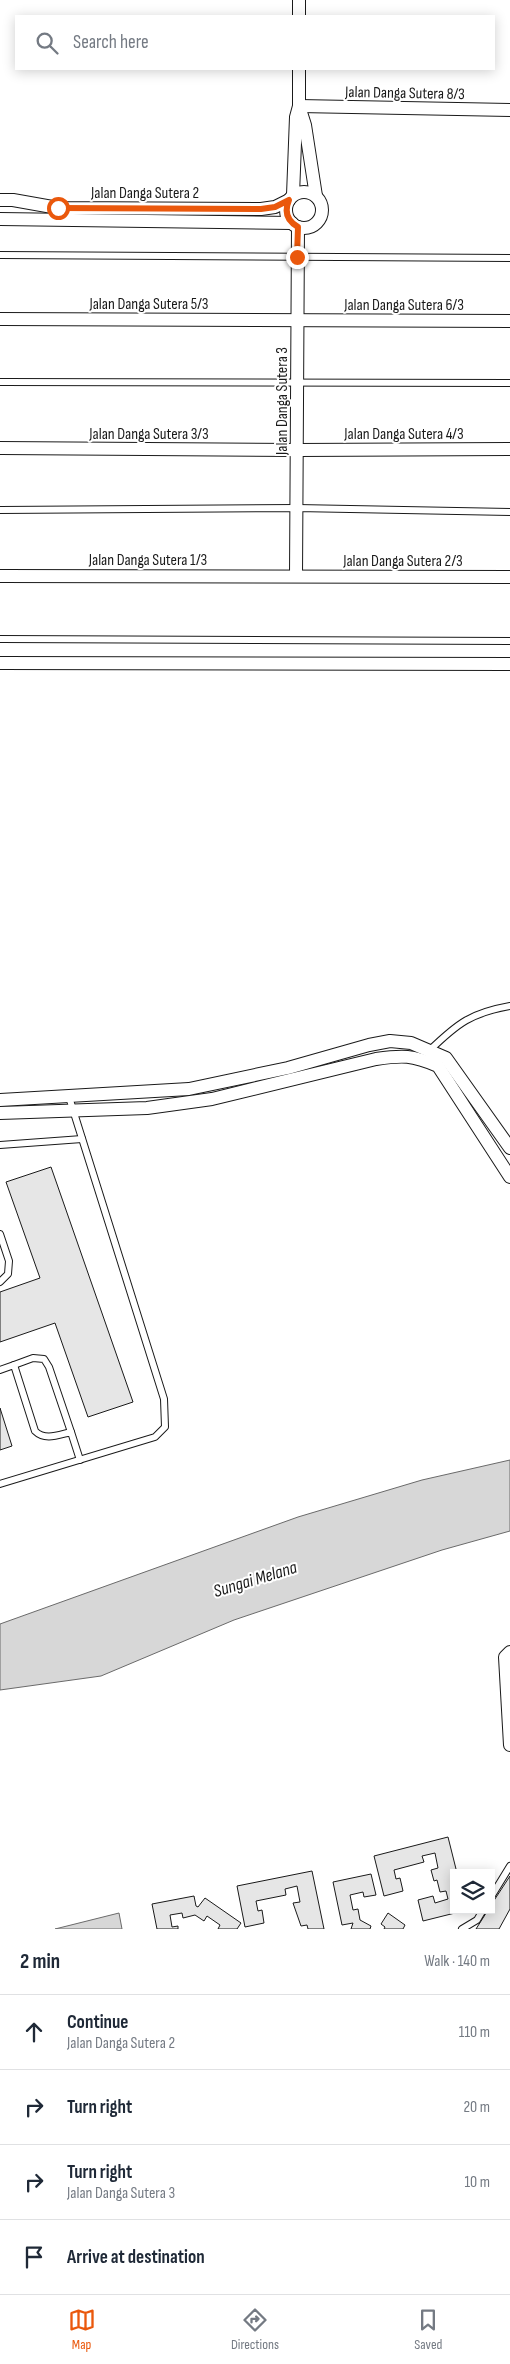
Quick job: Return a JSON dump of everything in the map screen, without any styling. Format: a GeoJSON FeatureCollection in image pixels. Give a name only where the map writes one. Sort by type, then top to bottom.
{"type":"FeatureCollection","features":[{"type":"Feature","properties":{"kind":"street"},"geometry":{"type":"LineString","coordinates":[[299,0],[299,15]]}},
{"type":"Feature","properties":{"kind":"street"},"geometry":{"type":"LineString","coordinates":[[299,70],[299,106],[296,117],[291,198],[286,212],[295,225],[310,227],[320,219],[322,207],[316,196],[306,125],[299,106]]}},
{"type":"Feature","properties":{"kind":"street","name":"Jalan Danga Sutera 8/3"},"geometry":{"type":"LineString","coordinates":[[299,106],[510,110]]}},
{"type":"Feature","properties":{"kind":"street"},"geometry":{"type":"LineString","coordinates":[[291,198],[307,192],[316,196]]}},
{"type":"Feature","properties":{"kind":"street","name":"Jalan Danga Sutera 2"},"geometry":{"type":"LineString","coordinates":[[0,200],[13,200],[58,208],[251,209],[275,207],[291,198]]}},
{"type":"Feature","properties":{"kind":"street","name":"Jalan Danga Sutera 2"},"geometry":{"type":"LineString","coordinates":[[0,219],[295,225]]}},
{"type":"Feature","properties":{"kind":"street","name":"Jalan Danga Sutera 3"},"geometry":{"type":"LineString","coordinates":[[295,225],[298,320],[296,576]]}},
{"type":"Feature","properties":{"kind":"street","name":"Jalan Danga Sutera 5/3"},"geometry":{"type":"LineString","coordinates":[[0,319],[298,320]]}},
{"type":"Feature","properties":{"kind":"street","name":"Jalan Danga Sutera 6/3"},"geometry":{"type":"LineString","coordinates":[[298,320],[510,320]]}},
{"type":"Feature","properties":{"kind":"street","name":"Jalan Danga Sutera 3/3"},"geometry":{"type":"LineString","coordinates":[[0,448],[298,450]]}},
{"type":"Feature","properties":{"kind":"street","name":"Jalan Danga Sutera 4/3"},"geometry":{"type":"LineString","coordinates":[[298,450],[510,449]]}},
{"type":"Feature","properties":{"kind":"street","name":"Jalan Danga Sutera 1/3"},"geometry":{"type":"LineString","coordinates":[[0,576],[296,576]]}},
{"type":"Feature","properties":{"kind":"street","name":"Jalan Danga Sutera 2/3"},"geometry":{"type":"LineString","coordinates":[[296,576],[510,577]]}},
{"type":"Feature","properties":{"kind":"street"},"geometry":{"type":"LineString","coordinates":[[0,663],[510,664]]}},
{"type":"Feature","properties":{"kind":"street"},"geometry":{"type":"LineString","coordinates":[[0,1100],[189,1089],[288,1068],[368,1045],[390,1041],[411,1042],[446,1058],[510,1148]]}},
{"type":"Feature","properties":{"kind":"street"},"geometry":{"type":"LineString","coordinates":[[0,1113],[147,1108],[212,1099],[376,1059],[403,1055],[422,1059],[438,1066],[510,1177]]}},
{"type":"Feature","properties":{"kind":"street"},"geometry":{"type":"LineString","coordinates":[[510,1652],[505,1657],[505,1671],[510,1744]]}},
{"type":"Feature","properties":{"kind":"lane"},"geometry":{"type":"LineString","coordinates":[[0,255],[510,258]]}},
{"type":"Feature","properties":{"kind":"lane"},"geometry":{"type":"LineString","coordinates":[[0,382],[510,383]]}},
{"type":"Feature","properties":{"kind":"lane"},"geometry":{"type":"LineString","coordinates":[[0,510],[297,508],[510,512]]}},
{"type":"Feature","properties":{"kind":"lane"},"geometry":{"type":"LineString","coordinates":[[0,639],[510,641]]}},
{"type":"Feature","properties":{"kind":"lane"},"geometry":{"type":"LineString","coordinates":[[430,1050],[455,1026],[470,1016],[510,1006]]}},
{"type":"Feature","properties":{"kind":"lane"},"geometry":{"type":"LineString","coordinates":[[0,1484],[154,1437],[165,1427],[164,1399],[69,1097]]}},
{"type":"Feature","properties":{"kind":"lane"},"geometry":{"type":"LineString","coordinates":[[0,1145],[82,1139]]}},
{"type":"Feature","properties":{"kind":"lane"},"geometry":{"type":"LineString","coordinates":[[0,1234],[9,1261],[8,1274],[0,1282]]}},
{"type":"Feature","properties":{"kind":"lane"},"geometry":{"type":"LineString","coordinates":[[0,1370],[33,1358],[44,1359],[49,1367],[80,1460]]}},
{"type":"Feature","properties":{"kind":"lane"},"geometry":{"type":"LineString","coordinates":[[14,1365],[35,1431],[40,1436],[46,1437],[71,1432]]}},
{"type":"Feature","properties":{"kind":"lane"},"geometry":{"type":"LineString","coordinates":[[495,1890],[510,1866]]}},
{"type":"Feature","properties":{"kind":"lane"},"geometry":{"type":"LineString","coordinates":[[462,1929],[477,1920],[481,1914]]}},
{"type":"Feature","properties":{"kind":"water","name":"Sungai Melana"},"geometry":{"type":"Polygon","coordinates":[[[510,1460],[510,1531],[442,1550],[234,1620],[101,1676],[0,1690],[0,1624],[298,1517],[422,1480],[510,1460]]]}},
{"type":"Feature","properties":{"kind":"water"},"geometry":{"type":"Polygon","coordinates":[[[119,1913],[122,1929],[55,1929],[119,1913]]]}},
{"type":"Feature","properties":{"kind":"building"},"geometry":{"type":"Polygon","coordinates":[[[51,1167],[133,1402],[88,1417],[55,1323],[0,1342],[0,1292],[40,1278],[6,1182],[51,1167]]]}},
{"type":"Feature","properties":{"kind":"building"},"geometry":{"type":"Polygon","coordinates":[[[0,1408],[12,1446],[0,1450],[0,1408]]]}},
{"type":"Feature","properties":{"kind":"building"},"geometry":{"type":"Polygon","coordinates":[[[448,1837],[456,1869],[450,1869],[451,1914],[423,1921],[418,1900],[433,1896],[435,1903],[448,1899],[446,1891],[440,1892],[437,1880],[434,1881],[431,1870],[438,1868],[435,1853],[422,1856],[424,1862],[394,1870],[396,1879],[400,1878],[403,1891],[384,1896],[374,1856],[448,1837]]]}},
{"type":"Feature","properties":{"kind":"building"},"geometry":{"type":"Polygon","coordinates":[[[312,1871],[324,1929],[308,1929],[307,1925],[301,1926],[293,1903],[300,1902],[297,1886],[285,1889],[286,1895],[256,1901],[258,1911],[262,1910],[264,1923],[245,1927],[237,1886],[312,1871]]]}},
{"type":"Feature","properties":{"kind":"building"},"geometry":{"type":"Polygon","coordinates":[[[371,1874],[376,1895],[364,1897],[363,1892],[350,1895],[353,1910],[358,1909],[360,1920],[371,1926],[370,1929],[351,1929],[353,1923],[342,1925],[333,1882],[371,1874]]]}},
{"type":"Feature","properties":{"kind":"building"},"geometry":{"type":"Polygon","coordinates":[[[510,1876],[510,1909],[499,1929],[476,1929],[485,1914],[495,1914],[495,1899],[510,1876]]]}},
{"type":"Feature","properties":{"kind":"building"},"geometry":{"type":"Polygon","coordinates":[[[194,1896],[196,1906],[198,1907],[205,1898],[241,1923],[237,1929],[218,1929],[220,1925],[207,1916],[204,1921],[195,1915],[183,1918],[182,1913],[170,1915],[172,1927],[178,1926],[178,1929],[157,1929],[152,1904],[194,1896]]]}},
{"type":"Feature","properties":{"kind":"building"},"geometry":{"type":"Polygon","coordinates":[[[388,1913],[405,1925],[403,1929],[384,1929],[385,1927],[381,1924],[388,1913]]]}},
{"type":"Feature","properties":{"kind":"route"},"geometry":{"type":"LineString","coordinates":[[58,208],[261,209],[275,207],[289,200],[286,212],[288,218],[298,227],[297,257]]}}]}
